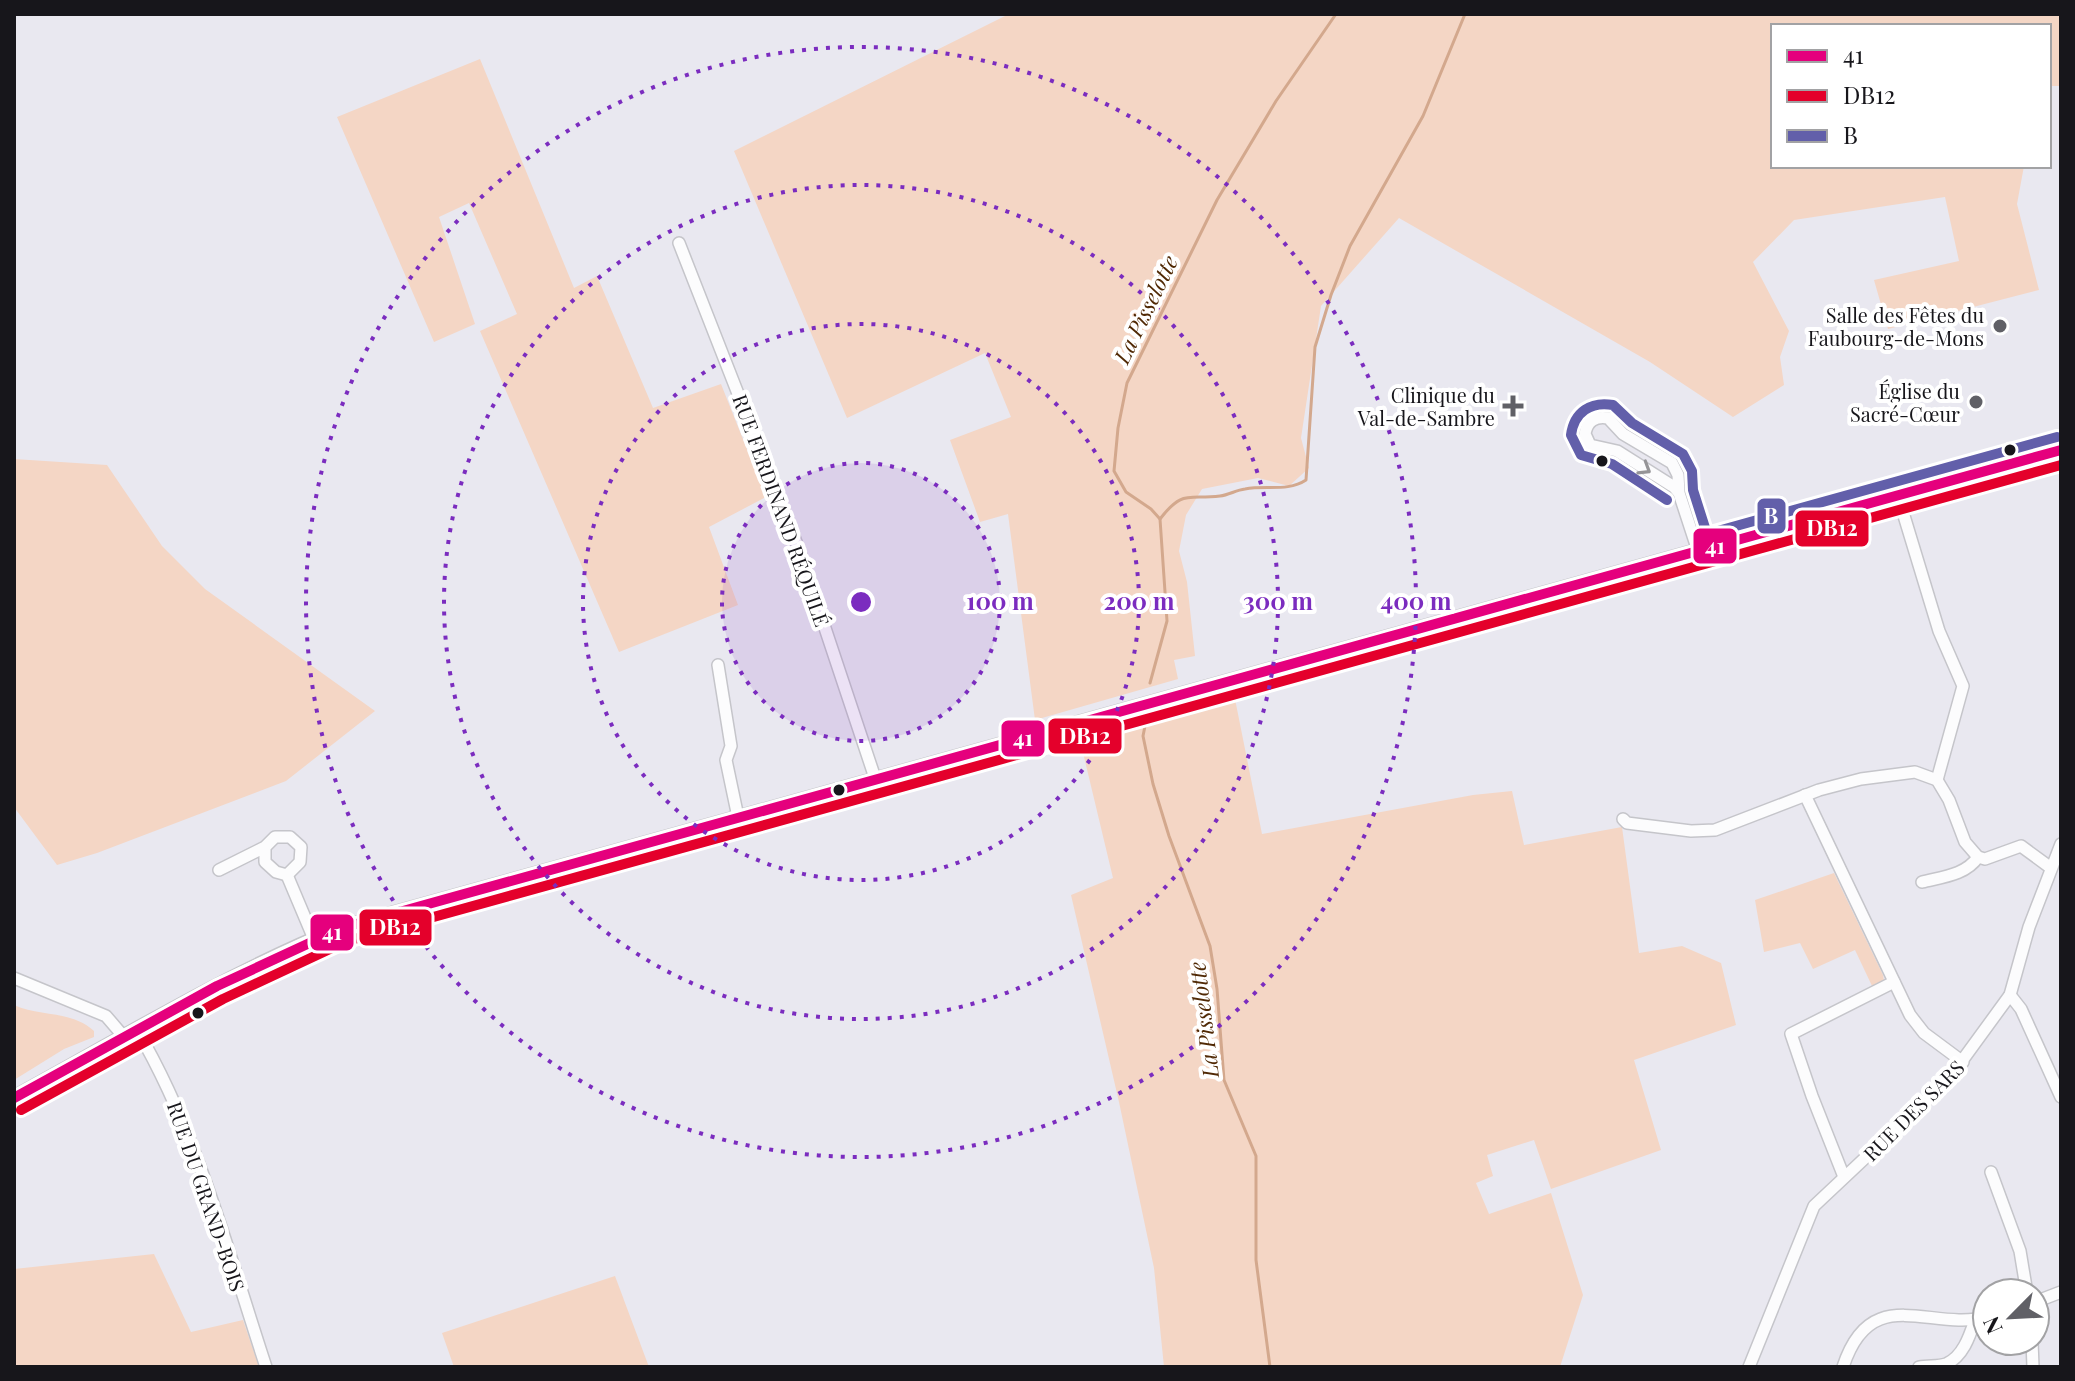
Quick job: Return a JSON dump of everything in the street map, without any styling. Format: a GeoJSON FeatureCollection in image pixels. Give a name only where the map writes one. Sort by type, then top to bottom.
{"type":"FeatureCollection","features":[{"type":"Feature","properties":{"kind":"main road"},"geometry":{"type":"LineString","coordinates":[[14,1098],[264,962],[342,928],[2061,450]]}},
{"type":"Feature","properties":{"kind":"street","name":"RUE FERDINAND RÉQUILÉ"},"geometry":{"type":"LineString","coordinates":[[679,243],[798,547],[876,781]]}},
{"type":"Feature","properties":{"kind":"street"},"geometry":{"type":"LineString","coordinates":[[1617,427],[1617,439],[1609,447],[1602,449],[1586,440],[1586,427],[1595,418],[1608,418],[1617,427],[1623,434],[1672,463],[1698,551]]}},
{"type":"Feature","properties":{"kind":"street"},"geometry":{"type":"LineString","coordinates":[[1609,447],[1679,493]]}},
{"type":"Feature","properties":{"kind":"street"},"geometry":{"type":"LineString","coordinates":[[1898,496],[1939,631],[1963,686],[1937,780]]}},
{"type":"Feature","properties":{"kind":"street"},"geometry":{"type":"LineString","coordinates":[[1674,558],[1684,547],[1690,530]]}},
{"type":"Feature","properties":{"kind":"street"},"geometry":{"type":"LineString","coordinates":[[718,665],[731,746],[726,760],[738,817]]}},
{"type":"Feature","properties":{"kind":"street"},"geometry":{"type":"LineString","coordinates":[[1623,819],[1627,823],[1658,827],[1715,830],[1831,786],[1903,772],[1928,775],[1937,780],[1949,800],[1965,842],[1978,857],[1985,859],[2021,846],[2051,868]]}},
{"type":"Feature","properties":{"kind":"street"},"geometry":{"type":"LineString","coordinates":[[1805,795],[1910,1015],[1924,1033],[1963,1062]]}},
{"type":"Feature","properties":{"kind":"street"},"geometry":{"type":"LineString","coordinates":[[219,870],[265,847],[275,837],[290,837],[301,847],[300,862],[287,875]]}},
{"type":"Feature","properties":{"kind":"street","name":"RUE DES SARS"},"geometry":{"type":"LineString","coordinates":[[1749,1367],[1814,1206],[1924,1104],[1963,1062],[2010,995],[2029,927],[2061,844]]}},
{"type":"Feature","properties":{"kind":"street"},"geometry":{"type":"LineString","coordinates":[[265,847],[265,862],[276,872],[287,875]]}},
{"type":"Feature","properties":{"kind":"street"},"geometry":{"type":"LineString","coordinates":[[1922,882],[1960,872],[1978,857]]}},
{"type":"Feature","properties":{"kind":"street"},"geometry":{"type":"LineString","coordinates":[[287,875],[314,939]]}},
{"type":"Feature","properties":{"kind":"street"},"geometry":{"type":"LineString","coordinates":[[2045,882],[2061,883]]}},
{"type":"Feature","properties":{"kind":"street"},"geometry":{"type":"LineString","coordinates":[[14,978],[106,1016],[131,1034]]}},
{"type":"Feature","properties":{"kind":"street"},"geometry":{"type":"LineString","coordinates":[[1844,1177],[1791,1034],[1894,982]]}},
{"type":"Feature","properties":{"kind":"street"},"geometry":{"type":"LineString","coordinates":[[2010,995],[2021,1009],[2061,1097]]}},
{"type":"Feature","properties":{"kind":"street","name":"RUE DU GRAND-BOIS"},"geometry":{"type":"LineString","coordinates":[[131,1034],[168,1087],[212,1205],[266,1367]]}},
{"type":"Feature","properties":{"kind":"street"},"geometry":{"type":"LineString","coordinates":[[1991,1172],[2020,1251],[2024,1277]]}},
{"type":"Feature","properties":{"kind":"street"},"geometry":{"type":"LineString","coordinates":[[1843,1367],[1851,1348],[1869,1325],[1889,1316],[1916,1314],[1971,1317]]}},
{"type":"Feature","properties":{"kind":"street"},"geometry":{"type":"LineString","coordinates":[[1919,1367],[1936,1366],[1954,1359],[1971,1335]]}},
{"type":"Feature","properties":{"kind":"shaded area"},"geometry":{"type":"Polygon","coordinates":[[[1009,14],[2061,14],[2061,86],[2051,86],[2051,24],[1771,24],[1771,168],[2024,168],[2017,204],[2039,290],[1888,329],[1874,280],[1959,261],[1945,197],[1794,220],[1753,262],[1789,331],[1780,357],[1784,385],[1733,417],[1650,362],[1399,218],[1321,306],[1301,438],[1309,468],[1289,486],[1258,478],[1202,489],[1186,515],[1179,551],[1187,582],[1195,656],[1174,660],[1178,679],[1035,720],[1008,514],[980,522],[950,440],[1011,417],[985,353],[847,418],[734,151],[1009,14]]]}},
{"type":"Feature","properties":{"kind":"shaded area"},"geometry":{"type":"Polygon","coordinates":[[[480,59],[574,288],[597,276],[653,408],[721,384],[766,497],[709,527],[738,605],[619,652],[480,331],[517,314],[469,203],[439,217],[475,324],[434,342],[337,117],[480,59]]]}},
{"type":"Feature","properties":{"kind":"shaded area"},"geometry":{"type":"Polygon","coordinates":[[[14,459],[107,465],[162,546],[205,589],[375,711],[286,781],[97,853],[57,865],[14,807],[14,459]]]}},
{"type":"Feature","properties":{"kind":"shaded area"},"geometry":{"type":"Polygon","coordinates":[[[1235,699],[1262,834],[1473,795],[1512,791],[1524,845],[1622,827],[1639,953],[1682,946],[1721,963],[1736,1025],[1634,1060],[1661,1150],[1551,1189],[1534,1140],[1487,1155],[1493,1176],[1476,1183],[1489,1214],[1551,1193],[1583,1295],[1560,1367],[1164,1367],[1154,1268],[1071,895],[1113,878],[1080,740],[1235,699]]]}},
{"type":"Feature","properties":{"kind":"shaded area"},"geometry":{"type":"Polygon","coordinates":[[[1834,873],[1883,975],[1884,981],[1873,988],[1855,950],[1813,969],[1800,943],[1764,952],[1755,900],[1834,873]]]}},
{"type":"Feature","properties":{"kind":"shaded area"},"geometry":{"type":"Polygon","coordinates":[[[14,1005],[85,1024],[94,1031],[94,1037],[64,1049],[14,1080],[14,1005]]]}},
{"type":"Feature","properties":{"kind":"shaded area"},"geometry":{"type":"Polygon","coordinates":[[[154,1254],[191,1332],[243,1320],[259,1367],[14,1367],[14,1269],[154,1254]]]}},
{"type":"Feature","properties":{"kind":"shaded area"},"geometry":{"type":"Polygon","coordinates":[[[615,1276],[649,1367],[454,1367],[442,1333],[615,1276]]]}},
{"type":"Feature","properties":{"kind":"waterway","name":"La Pisselotte"},"geometry":{"type":"LineString","coordinates":[[1150,683],[1167,621],[1160,519],[1126,492],[1114,471],[1127,383],[1217,200],[1276,101],[1336,14]]}},
{"type":"Feature","properties":{"kind":"waterway"},"geometry":{"type":"LineString","coordinates":[[1160,519],[1175,503],[1187,498],[1220,496],[1253,488],[1284,487],[1306,480],[1315,347],[1331,295],[1350,246],[1423,116],[1465,14]]}},
{"type":"Feature","properties":{"kind":"waterway","name":"La Pisselotte"},"geometry":{"type":"LineString","coordinates":[[1146,721],[1143,736],[1153,784],[1210,946],[1217,989],[1224,1080],[1256,1156],[1256,1260],[1270,1367]]}},
{"type":"Feature","properties":{"kind":"transit line","name":"B"},"geometry":{"type":"LineString","coordinates":[[1667,500],[1612,464],[1581,455],[1571,435],[1580,414],[1598,405],[1613,405],[1632,423],[1683,454],[1692,471],[1693,490],[1707,534],[2057,437]]}},
{"type":"Feature","properties":{"kind":"transit line","name":"41"},"geometry":{"type":"LineString","coordinates":[[14,1098],[217,986],[342,928],[2061,450]]}},
{"type":"Feature","properties":{"kind":"transit line","name":"DB12"},"geometry":{"type":"LineString","coordinates":[[21,1110],[223,999],[347,941],[2061,465]]}},
{"type":"Feature","properties":{"kind":"place","name":"Salle des Fêtes du Faubourg-de-Mons"},"geometry":{"type":"Point","coordinates":[2000,326]}},
{"type":"Feature","properties":{"kind":"place","name":"Église du Sacré-Cœur"},"geometry":{"type":"Point","coordinates":[1976,402]}},
{"type":"Feature","properties":{"kind":"place","name":"Clinique du Val-de-Sambre"},"geometry":{"type":"Point","coordinates":[1513,406]}}]}
